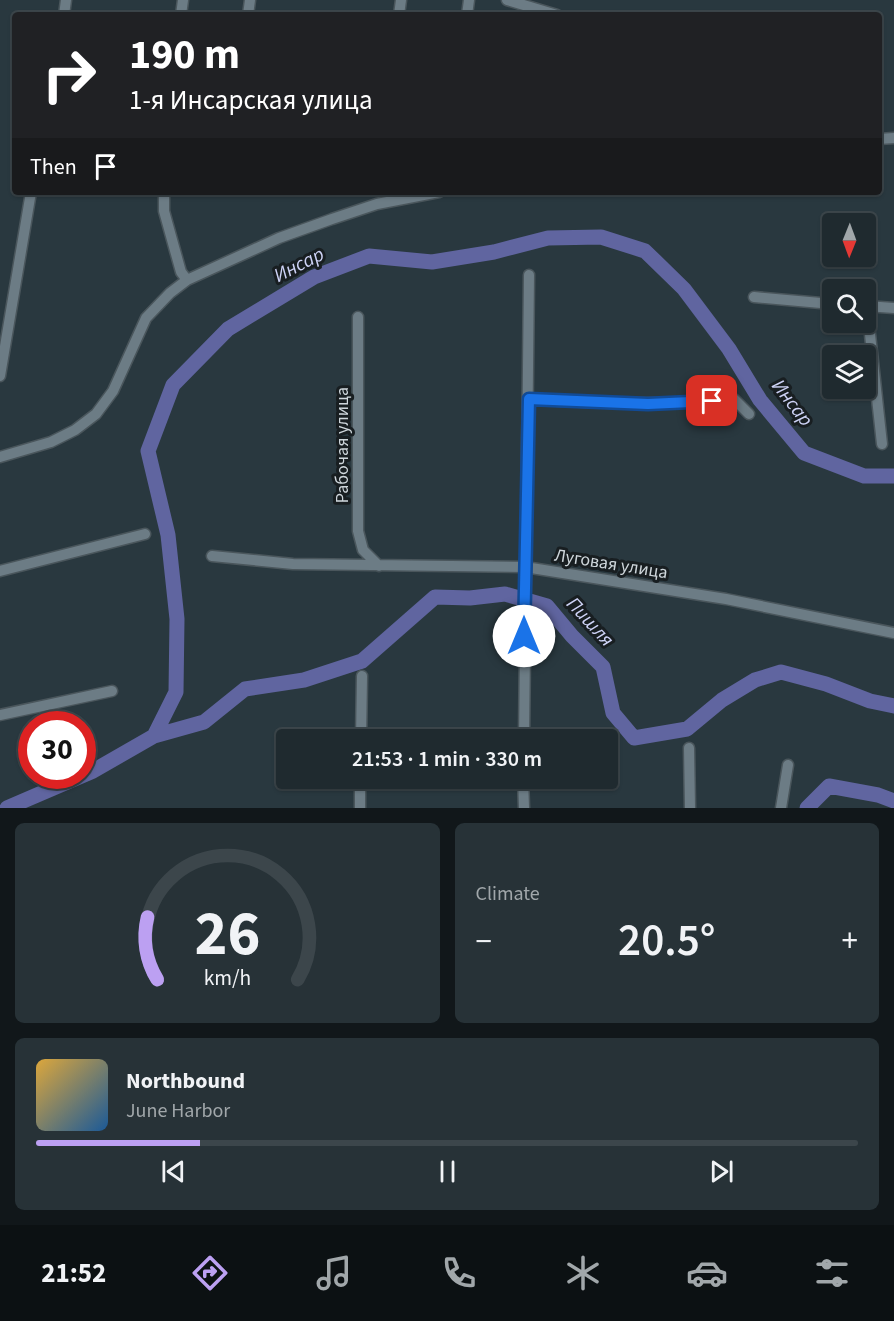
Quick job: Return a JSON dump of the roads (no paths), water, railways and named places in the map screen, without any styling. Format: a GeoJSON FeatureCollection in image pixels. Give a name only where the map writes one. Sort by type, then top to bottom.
{"type":"FeatureCollection","features":[{"type":"Feature","properties":{"kind":"street"},"geometry":{"type":"LineString","coordinates":[[507,0],[547,12]]}},
{"type":"Feature","properties":{"kind":"street"},"geometry":{"type":"LineString","coordinates":[[0,376],[30,195]]}},
{"type":"Feature","properties":{"kind":"street"},"geometry":{"type":"LineString","coordinates":[[164,195],[164,211],[181,272],[186,280]]}},
{"type":"Feature","properties":{"kind":"street"},"geometry":{"type":"LineString","coordinates":[[377,204],[378,195]]}},
{"type":"Feature","properties":{"kind":"street"},"geometry":{"type":"LineString","coordinates":[[0,457],[51,442],[75,430],[96,414],[113,391],[146,318],[186,280],[279,238],[377,204],[424,195]]}},
{"type":"Feature","properties":{"kind":"street"},"geometry":{"type":"LineString","coordinates":[[524,729],[529,275]]}},
{"type":"Feature","properties":{"kind":"street"},"geometry":{"type":"LineString","coordinates":[[754,297],[822,303]]}},
{"type":"Feature","properties":{"kind":"street"},"geometry":{"type":"LineString","coordinates":[[0,301],[12,301]]}},
{"type":"Feature","properties":{"kind":"street"},"geometry":{"type":"LineString","coordinates":[[876,307],[894,308]]}},
{"type":"Feature","properties":{"kind":"street","name":"Рабочая улица"},"geometry":{"type":"LineString","coordinates":[[358,317],[358,531],[363,550],[380,566]]}},
{"type":"Feature","properties":{"kind":"street"},"geometry":{"type":"LineString","coordinates":[[869,333],[882,444]]}},
{"type":"Feature","properties":{"kind":"street"},"geometry":{"type":"LineString","coordinates":[[529,399],[648,404],[734,399],[749,414]]}},
{"type":"Feature","properties":{"kind":"street"},"geometry":{"type":"LineString","coordinates":[[0,571],[145,534]]}},
{"type":"Feature","properties":{"kind":"street","name":"Луговая улица"},"geometry":{"type":"LineString","coordinates":[[212,556],[292,564],[525,567],[726,599],[894,633]]}},
{"type":"Feature","properties":{"kind":"street"},"geometry":{"type":"LineString","coordinates":[[361,729],[362,676]]}},
{"type":"Feature","properties":{"kind":"street"},"geometry":{"type":"LineString","coordinates":[[0,715],[112,691]]}},
{"type":"Feature","properties":{"kind":"street"},"geometry":{"type":"LineString","coordinates":[[689,748],[690,808]]}},
{"type":"Feature","properties":{"kind":"street"},"geometry":{"type":"LineString","coordinates":[[781,808],[788,765]]}},
{"type":"Feature","properties":{"kind":"street"},"geometry":{"type":"LineString","coordinates":[[360,789],[360,808]]}},
{"type":"Feature","properties":{"kind":"street"},"geometry":{"type":"LineString","coordinates":[[524,789],[524,808]]}},
{"type":"Feature","properties":{"kind":"waterway","name":"Инсар"},"geometry":{"type":"LineString","coordinates":[[7,808],[93,771],[154,736],[176,692],[177,619],[168,535],[148,451],[173,385],[228,329],[314,277],[369,256],[432,262],[494,252],[548,238],[601,237],[645,251],[684,289],[729,349],[760,400],[804,453],[864,476],[894,476]]}},
{"type":"Feature","properties":{"kind":"waterway","name":"Пишля"},"geometry":{"type":"LineString","coordinates":[[154,736],[204,722],[245,689],[304,680],[362,661],[435,597],[470,598],[505,594],[547,606],[572,636],[603,667],[613,713],[634,738],[687,729],[722,700],[755,680],[781,672],[826,684],[870,701],[894,706]]}},
{"type":"Feature","properties":{"kind":"waterway","name":"Пишля"},"geometry":{"type":"LineString","coordinates":[[807,808],[829,786],[878,795],[894,801]]}}]}
